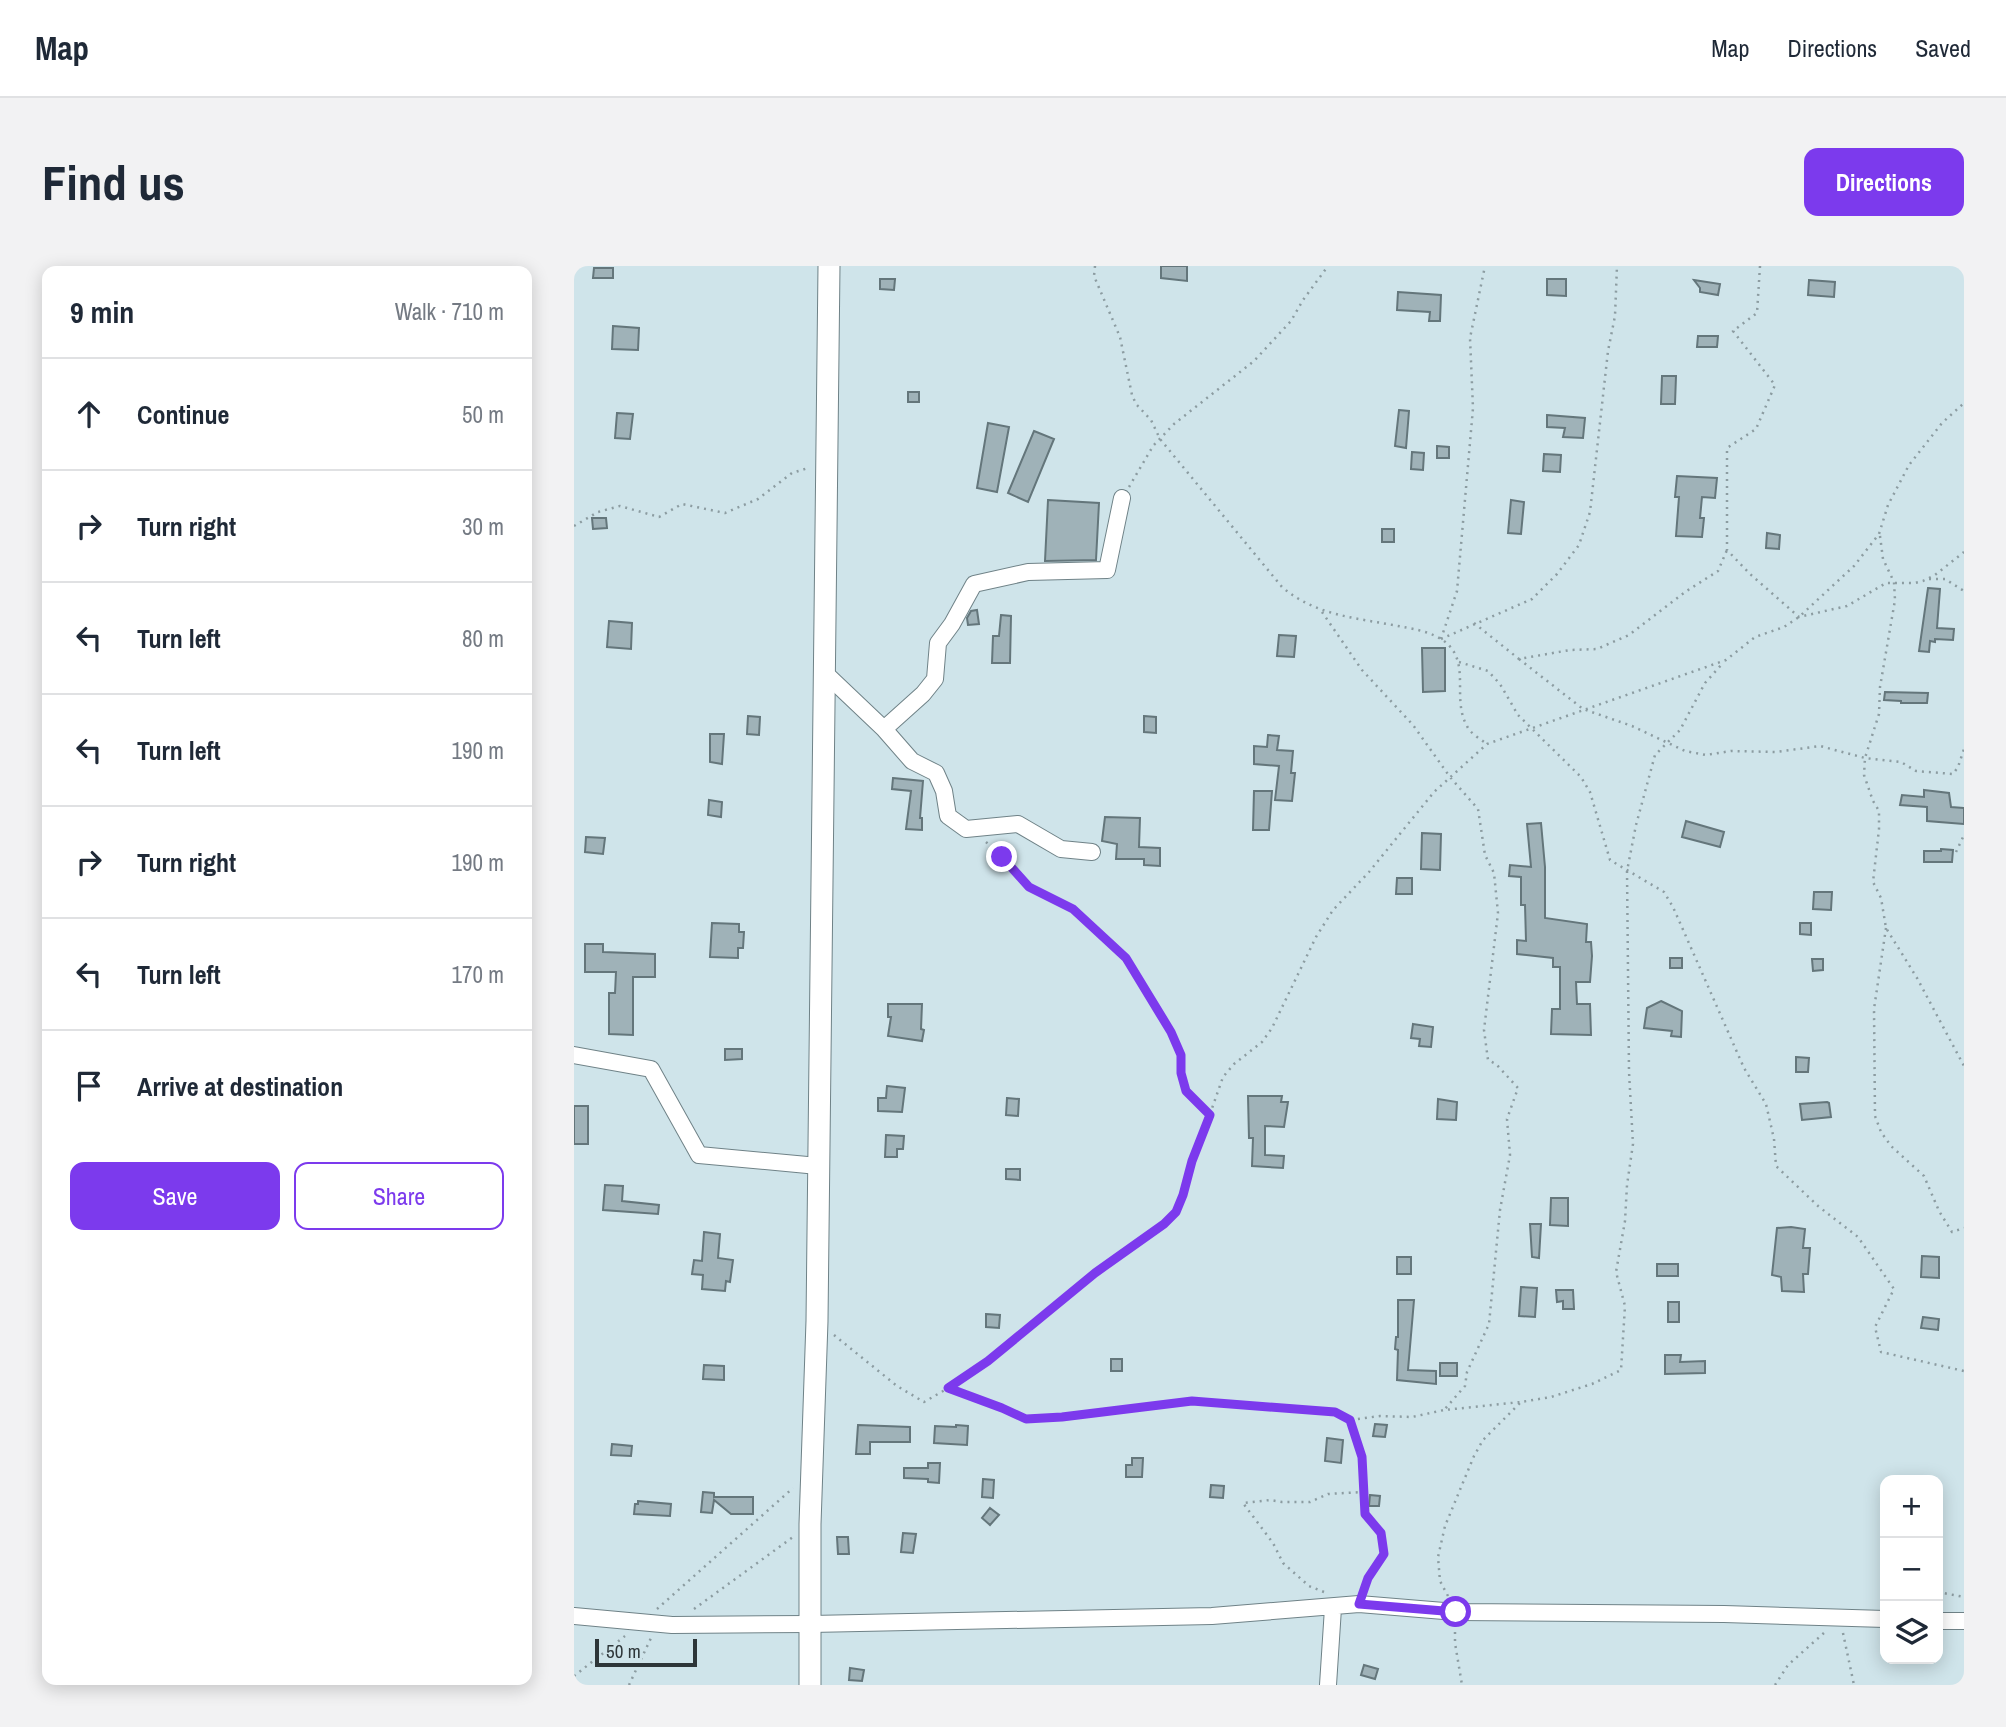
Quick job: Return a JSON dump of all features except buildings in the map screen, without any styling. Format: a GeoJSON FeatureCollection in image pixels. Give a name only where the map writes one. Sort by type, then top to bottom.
{"type":"FeatureCollection","features":[{"type":"Feature","properties":{"kind":"street"},"geometry":{"type":"LineString","coordinates":[[810,1685],[811,1471],[817,1321],[828,266]]}},
{"type":"Feature","properties":{"kind":"street"},"geometry":{"type":"LineString","coordinates":[[884,729],[917,700],[935,679],[938,643],[974,584],[1028,572],[1107,570],[1122,498]]}},
{"type":"Feature","properties":{"kind":"street"},"geometry":{"type":"LineString","coordinates":[[824,672],[884,729],[912,761],[936,773],[944,791],[948,816],[966,829],[1018,824],[1061,849],[1092,852]]}},
{"type":"Feature","properties":{"kind":"street"},"geometry":{"type":"LineString","coordinates":[[574,1055],[651,1069],[699,1156],[818,1166]]}},
{"type":"Feature","properties":{"kind":"street"},"geometry":{"type":"LineString","coordinates":[[574,1616],[672,1625],[811,1625],[1212,1616],[1334,1602],[1456,1612],[1724,1614],[1880,1619]]}},
{"type":"Feature","properties":{"kind":"street"},"geometry":{"type":"LineString","coordinates":[[1328,1685],[1334,1602]]}},
{"type":"Feature","properties":{"kind":"street"},"geometry":{"type":"LineString","coordinates":[[1943,1621],[1964,1621]]}},
{"type":"Feature","properties":{"kind":"path"},"geometry":{"type":"LineString","coordinates":[[1095,266],[1094,276],[1120,337],[1132,395],[1136,404],[1152,420],[1160,439],[1294,598],[1322,612],[1412,628],[1441,639],[1454,650],[1459,662],[1461,710],[1467,728],[1487,744]]}},
{"type":"Feature","properties":{"kind":"path"},"geometry":{"type":"LineString","coordinates":[[1122,498],[1153,446],[1174,424],[1254,361],[1291,321],[1328,266]]}},
{"type":"Feature","properties":{"kind":"path"},"geometry":{"type":"LineString","coordinates":[[1441,639],[1457,592],[1473,408],[1470,338],[1485,266]]}},
{"type":"Feature","properties":{"kind":"path"},"geometry":{"type":"LineString","coordinates":[[1441,639],[1532,599],[1558,573],[1579,545],[1591,503],[1608,351],[1615,316],[1617,266]]}},
{"type":"Feature","properties":{"kind":"path"},"geometry":{"type":"LineString","coordinates":[[1519,659],[1570,650],[1597,649],[1629,635],[1685,592],[1718,571],[1727,550],[1727,448],[1756,429],[1775,385],[1733,331],[1757,313],[1760,266]]}},
{"type":"Feature","properties":{"kind":"path"},"geometry":{"type":"LineString","coordinates":[[948,1388],[1026,1419],[1192,1401],[1335,1412],[1350,1420],[1380,1416],[1412,1417],[1444,1410],[1551,1398],[1592,1384],[1621,1370],[1625,1306],[1616,1272],[1625,1221],[1629,1162],[1633,1144],[1629,1072],[1627,871],[1655,755],[1680,730],[1705,683],[1726,660],[1755,636],[1784,627],[1799,617],[1854,566],[1879,534],[1896,486],[1909,465],[1942,423],[1964,403]]}},
{"type":"Feature","properties":{"kind":"path"},"geometry":{"type":"LineString","coordinates":[[574,526],[598,512],[620,506],[659,517],[682,504],[725,513],[758,499],[792,473],[825,463]]}},
{"type":"Feature","properties":{"kind":"path"},"geometry":{"type":"LineString","coordinates":[[1879,534],[1883,559],[1894,582],[1894,617],[1885,652],[1879,714],[1865,758],[1864,775],[1879,811],[1873,882],[1881,898],[1886,928],[1874,1009],[1875,1116],[1881,1132],[1891,1146],[1924,1176],[1939,1211],[1952,1232],[1964,1228]]}},
{"type":"Feature","properties":{"kind":"path"},"geometry":{"type":"LineString","coordinates":[[1727,550],[1799,617]]}},
{"type":"Feature","properties":{"kind":"path"},"geometry":{"type":"LineString","coordinates":[[1928,579],[1964,552]]}},
{"type":"Feature","properties":{"kind":"path"},"geometry":{"type":"LineString","coordinates":[[1799,617],[1847,606],[1879,586],[1894,582],[1915,583],[1928,579],[1945,579],[1964,591]]}},
{"type":"Feature","properties":{"kind":"path"},"geometry":{"type":"LineString","coordinates":[[1322,612],[1362,670],[1413,725],[1450,777],[1478,809],[1485,855],[1494,873],[1498,913],[1484,1031],[1488,1060],[1496,1064],[1518,1088],[1507,1119],[1510,1155],[1500,1210],[1489,1324],[1467,1372],[1465,1386],[1444,1410]]}},
{"type":"Feature","properties":{"kind":"path"},"geometry":{"type":"LineString","coordinates":[[1474,624],[1583,709],[1632,726],[1685,751],[1706,755],[1731,751],[1776,752],[1820,746],[1865,758],[1901,762],[1916,771],[1953,774],[1964,749]]}},
{"type":"Feature","properties":{"kind":"path"},"geometry":{"type":"LineString","coordinates":[[817,1321],[897,1386],[924,1402],[988,1361],[1095,1273],[1164,1224],[1176,1212],[1223,1077],[1234,1063],[1262,1042],[1272,1028],[1303,960],[1333,910],[1369,873],[1434,792],[1487,744],[1726,660]]}},
{"type":"Feature","properties":{"kind":"path"},"geometry":{"type":"LineString","coordinates":[[1459,662],[1488,671],[1500,684],[1518,715],[1581,777],[1590,792],[1610,860],[1664,891],[1681,922],[1744,1068],[1766,1104],[1774,1139],[1776,1166],[1818,1206],[1858,1237],[1894,1289],[1875,1327],[1881,1352],[1964,1371]]}},
{"type":"Feature","properties":{"kind":"path"},"geometry":{"type":"LineString","coordinates":[[966,829],[990,845],[1029,887],[1073,909],[1126,958],[1171,1032],[1181,1055],[1181,1073],[1186,1091],[1210,1115]]}},
{"type":"Feature","properties":{"kind":"path"},"geometry":{"type":"LineString","coordinates":[[1956,852],[1964,835]]}},
{"type":"Feature","properties":{"kind":"path"},"geometry":{"type":"LineString","coordinates":[[1886,928],[1917,978],[1964,1066]]}},
{"type":"Feature","properties":{"kind":"path"},"geometry":{"type":"LineString","coordinates":[[1462,1685],[1455,1643],[1456,1612],[1440,1580],[1438,1557],[1445,1526],[1483,1440],[1521,1402]]}},
{"type":"Feature","properties":{"kind":"path"},"geometry":{"type":"LineString","coordinates":[[1350,1420],[1362,1457],[1365,1514],[1381,1533],[1384,1554],[1368,1578],[1359,1604]]}},
{"type":"Feature","properties":{"kind":"path"},"geometry":{"type":"LineString","coordinates":[[574,1676],[642,1623],[811,1471]]}},
{"type":"Feature","properties":{"kind":"path"},"geometry":{"type":"LineString","coordinates":[[1334,1602],[1309,1586],[1283,1563],[1273,1543],[1243,1503],[1270,1500],[1310,1502],[1328,1494],[1363,1492]]}},
{"type":"Feature","properties":{"kind":"path"},"geometry":{"type":"LineString","coordinates":[[693,1610],[810,1524]]}},
{"type":"Feature","properties":{"kind":"path"},"geometry":{"type":"LineString","coordinates":[[1943,1593],[1964,1597]]}},
{"type":"Feature","properties":{"kind":"path"},"geometry":{"type":"LineString","coordinates":[[1774,1685],[1788,1665],[1840,1618]]}},
{"type":"Feature","properties":{"kind":"path"},"geometry":{"type":"LineString","coordinates":[[1840,1618],[1854,1685]]}},
{"type":"Feature","properties":{"kind":"path"},"geometry":{"type":"LineString","coordinates":[[628,1685],[651,1637],[672,1625]]}},
{"type":"Feature","properties":{"kind":"route"},"geometry":{"type":"LineString","coordinates":[[1002,857],[1029,887],[1073,909],[1126,958],[1171,1032],[1181,1055],[1181,1073],[1186,1091],[1210,1115],[1176,1212],[1164,1224],[1095,1273],[988,1361],[948,1388],[1026,1419],[1192,1401],[1335,1412],[1350,1420],[1362,1457],[1365,1514],[1381,1533],[1384,1554],[1368,1578],[1359,1604],[1456,1612]]}}]}
